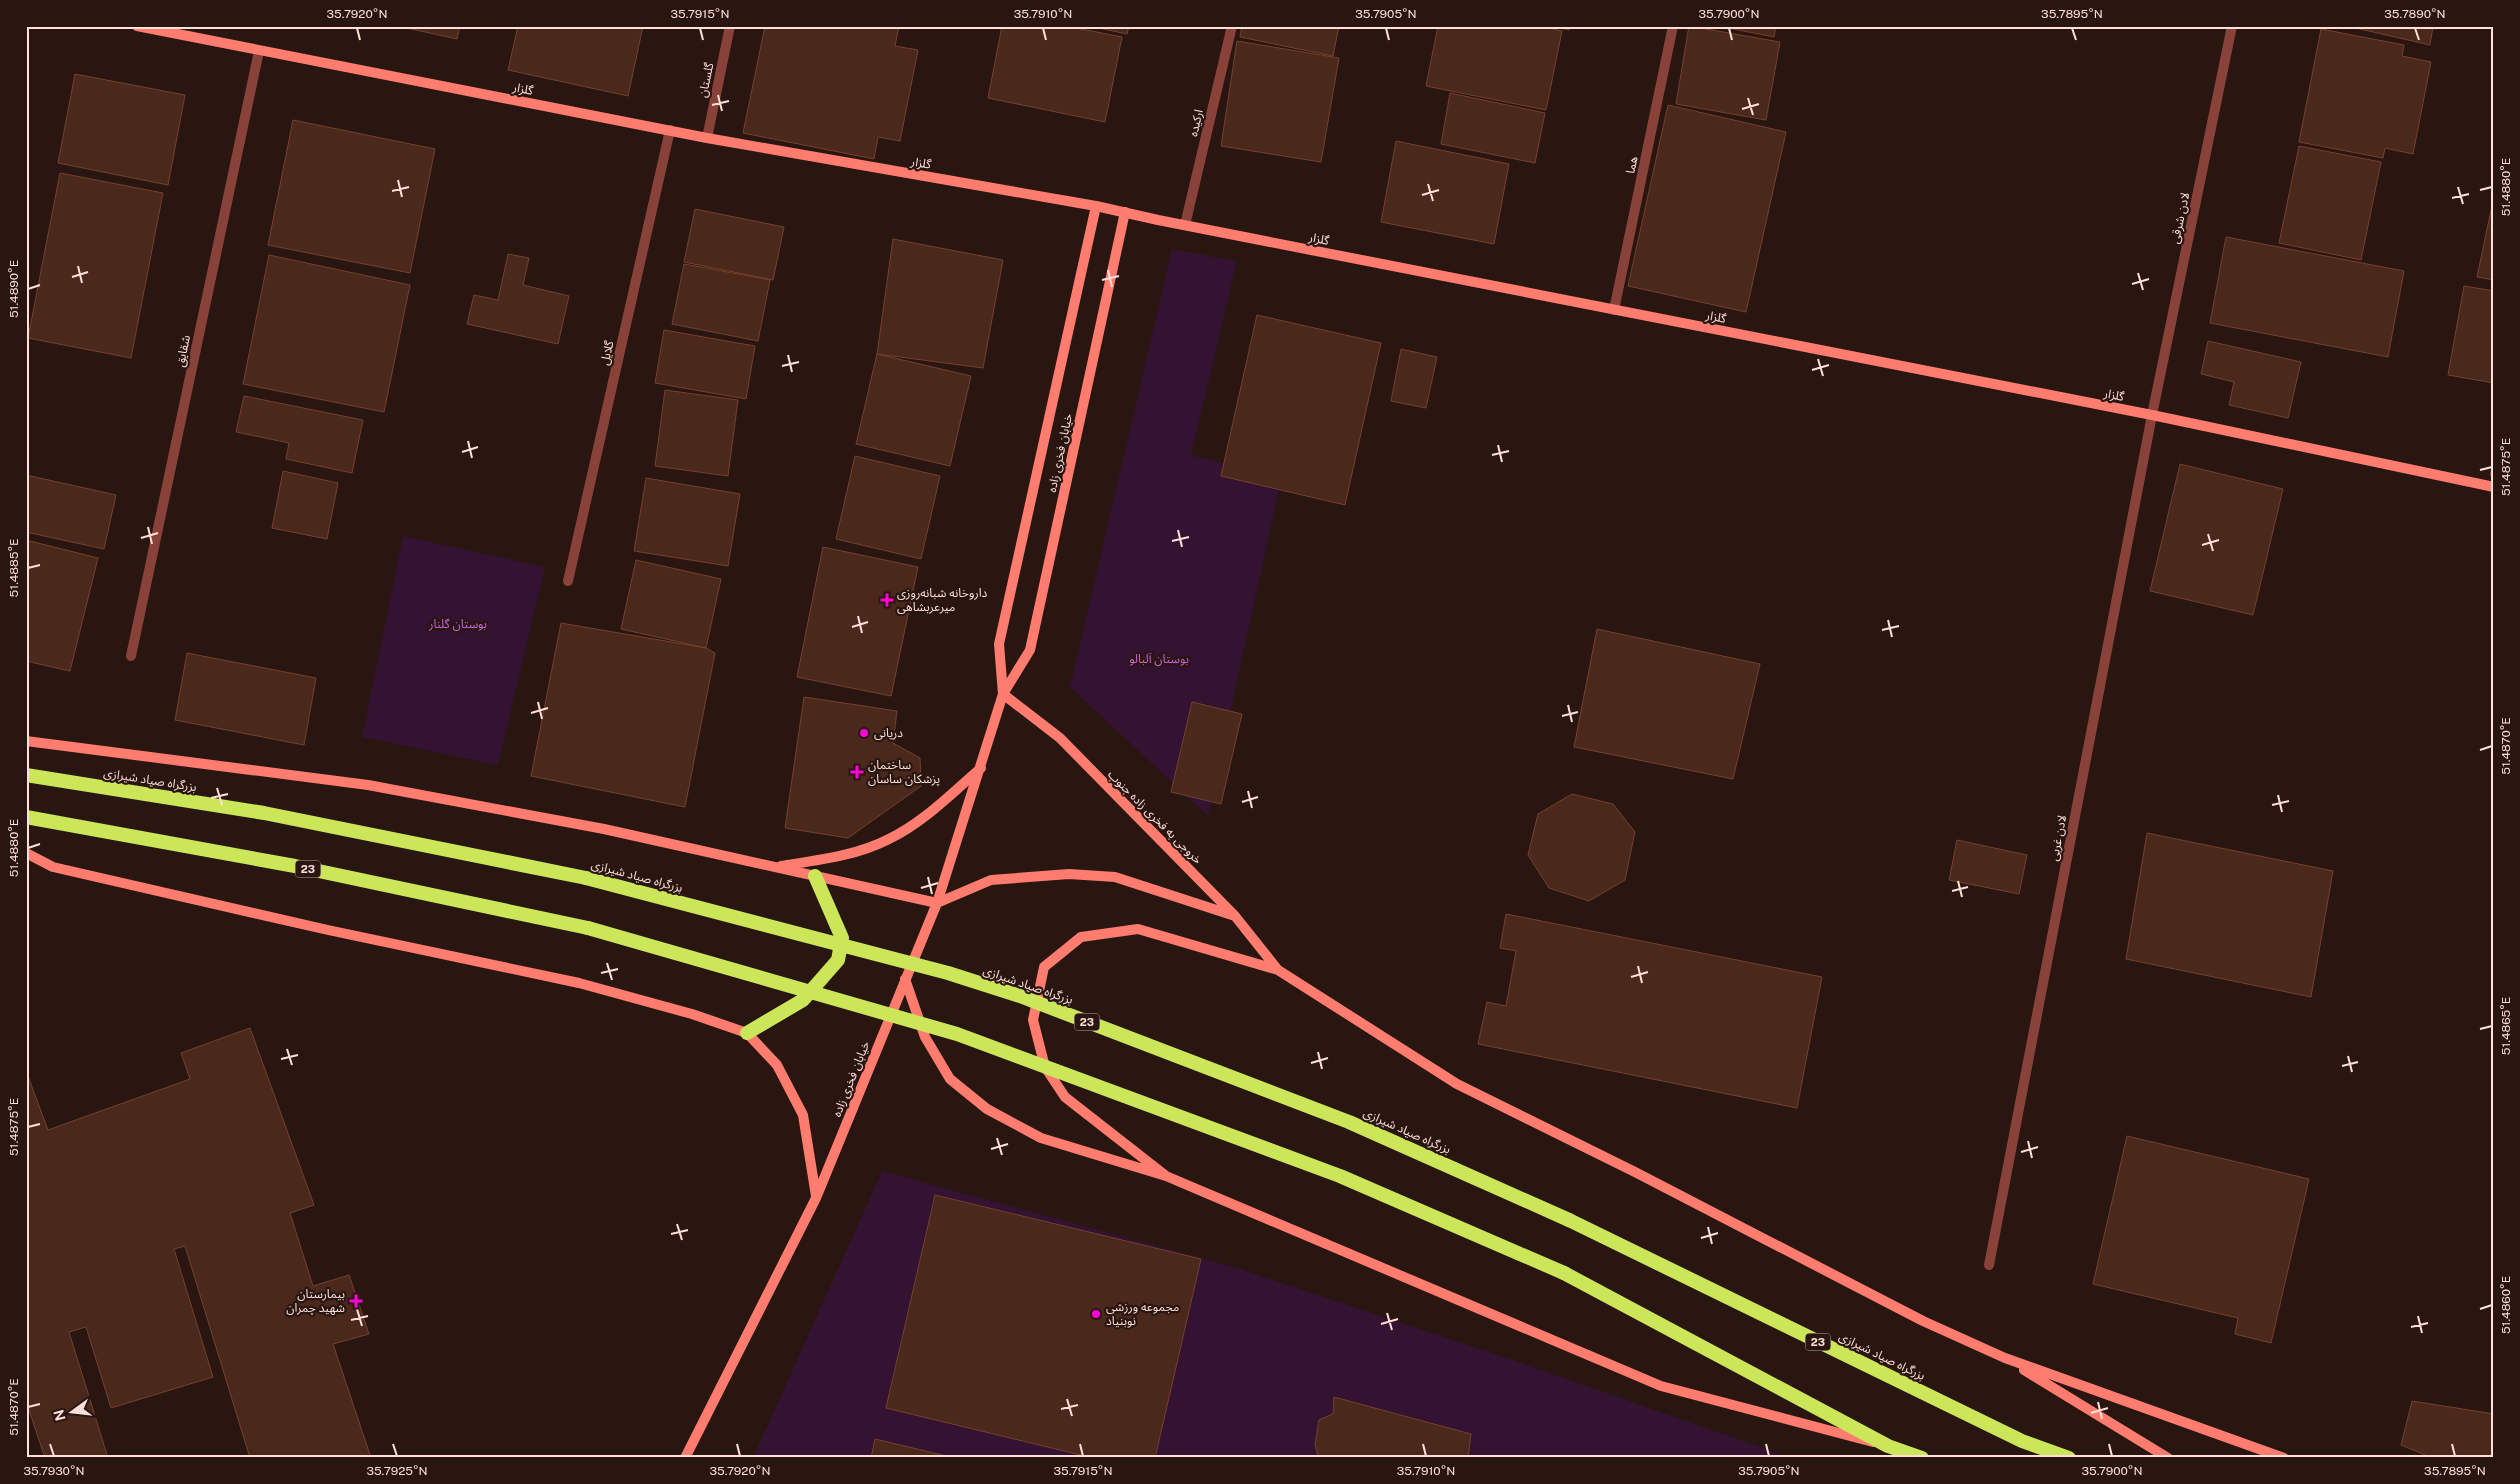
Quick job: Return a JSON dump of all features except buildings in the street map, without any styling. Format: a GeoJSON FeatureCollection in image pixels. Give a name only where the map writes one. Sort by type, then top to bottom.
{"type":"FeatureCollection","features":[{"type":"Feature","properties":{"kind":"highway","name":"بزرگراه صیاد شیرازی"},"geometry":{"type":"LineString","coordinates":[[26,774],[264,813],[586,878],[948,973],[1020,996],[1349,1122],[1569,1220],[2022,1441],[2069,1458]]}},
{"type":"Feature","properties":{"kind":"highway","name":"23"},"geometry":{"type":"LineString","coordinates":[[26,817],[295,866],[588,928],[957,1034],[1340,1176],[1564,1273],[1888,1446],[1922,1458]]}},
{"type":"Feature","properties":{"kind":"highway"},"geometry":{"type":"LineString","coordinates":[[747,1033],[803,1000],[838,960],[842,938],[815,876]]}},
{"type":"Feature","properties":{"kind":"main road","name":"گلزار"},"geometry":{"type":"LineString","coordinates":[[137,26],[707,138],[1096,206],[1184,225],[2152,415],[2494,487]]}},
{"type":"Feature","properties":{"kind":"main road","name":"خیابان فخری زاده"},"geometry":{"type":"LineString","coordinates":[[1003,694],[999,644],[1096,206]]}},
{"type":"Feature","properties":{"kind":"main road","name":"خیابان فخری زاده"},"geometry":{"type":"LineString","coordinates":[[685,1458],[816,1198],[936,903],[981,768],[1003,694],[1030,650],[1125,212]]}},
{"type":"Feature","properties":{"kind":"main road","name":"خروجی به فخری زاده جنوب"},"geometry":{"type":"LineString","coordinates":[[1003,694],[1060,738],[1235,916],[1278,970]]}},
{"type":"Feature","properties":{"kind":"main road"},"geometry":{"type":"LineString","coordinates":[[26,741],[368,784],[604,829],[936,903],[991,880],[1069,874],[1116,876],[1235,916]]}},
{"type":"Feature","properties":{"kind":"main road"},"geometry":{"type":"LineString","coordinates":[[776,867],[842,856],[889,839],[931,812],[981,768]]}},
{"type":"Feature","properties":{"kind":"main road"},"geometry":{"type":"LineString","coordinates":[[26,853],[53,866],[328,930],[579,983],[692,1014],[747,1033],[777,1065],[803,1115],[816,1198]]}},
{"type":"Feature","properties":{"kind":"main road"},"geometry":{"type":"LineString","coordinates":[[1166,1176],[1065,1098],[1045,1066],[1033,1020],[1044,967],[1082,936],[1138,929],[1278,970],[1457,1084],[1635,1172],[1923,1321],[2005,1358],[2284,1458]]}},
{"type":"Feature","properties":{"kind":"main road"},"geometry":{"type":"LineString","coordinates":[[905,979],[925,1037],[950,1078],[987,1109],[1041,1138],[1166,1176],[1661,1386],[1888,1446]]}},
{"type":"Feature","properties":{"kind":"main road"},"geometry":{"type":"LineString","coordinates":[[2005,1358],[2168,1458]]}},
{"type":"Feature","properties":{"kind":"street","name":"گلستان"},"geometry":{"type":"LineString","coordinates":[[707,138],[730,26]]}},
{"type":"Feature","properties":{"kind":"street","name":"ارکیده"},"geometry":{"type":"LineString","coordinates":[[1184,225],[1232,26]]}},
{"type":"Feature","properties":{"kind":"street","name":"هما"},"geometry":{"type":"LineString","coordinates":[[1614,310],[1674,26]]}},
{"type":"Feature","properties":{"kind":"street","name":"لادن شرقی"},"geometry":{"type":"LineString","coordinates":[[2152,415],[2232,26]]}},
{"type":"Feature","properties":{"kind":"street","name":"شقایق"},"geometry":{"type":"LineString","coordinates":[[131,656],[259,51]]}},
{"type":"Feature","properties":{"kind":"street","name":"گلایل"},"geometry":{"type":"LineString","coordinates":[[568,581],[670,130]]}},
{"type":"Feature","properties":{"kind":"street","name":"لادن غربی"},"geometry":{"type":"LineString","coordinates":[[1989,1265],[2152,415]]}},
{"type":"Feature","properties":{"kind":"green space","name":"بوستان آلبالو"},"geometry":{"type":"Polygon","coordinates":[[[1172,249],[1237,261],[1191,455],[1281,479],[1208,816],[1070,687],[1172,249]]]}},
{"type":"Feature","properties":{"kind":"green space","name":"بوستان گلنار"},"geometry":{"type":"Polygon","coordinates":[[[403,536],[545,567],[498,765],[362,737],[403,536]]]}},
{"type":"Feature","properties":{"kind":"green space","name":"مجموعه ورزشی نوبنیاد"},"geometry":{"type":"Polygon","coordinates":[[[882,1171],[1237,1268],[1513,1360],[1791,1458],[753,1458],[882,1171]]]}},
{"type":"Feature","properties":{"kind":"place","name":"داروخانه شبانه‌روزی میرعربشاهی"},"geometry":{"type":"Point","coordinates":[887,600]}},
{"type":"Feature","properties":{"kind":"place","name":"دریانى"},"geometry":{"type":"Point","coordinates":[864,733]}},
{"type":"Feature","properties":{"kind":"place","name":"ساختمان پزشکان ساسان"},"geometry":{"type":"Point","coordinates":[857,772]}},
{"type":"Feature","properties":{"kind":"place","name":"بیمارستان شهید چمران"},"geometry":{"type":"Point","coordinates":[356,1301]}},
{"type":"Feature","properties":{"kind":"place","name":"مجموعه ورزشی نوبنیاد"},"geometry":{"type":"Point","coordinates":[1096,1314]}}]}
